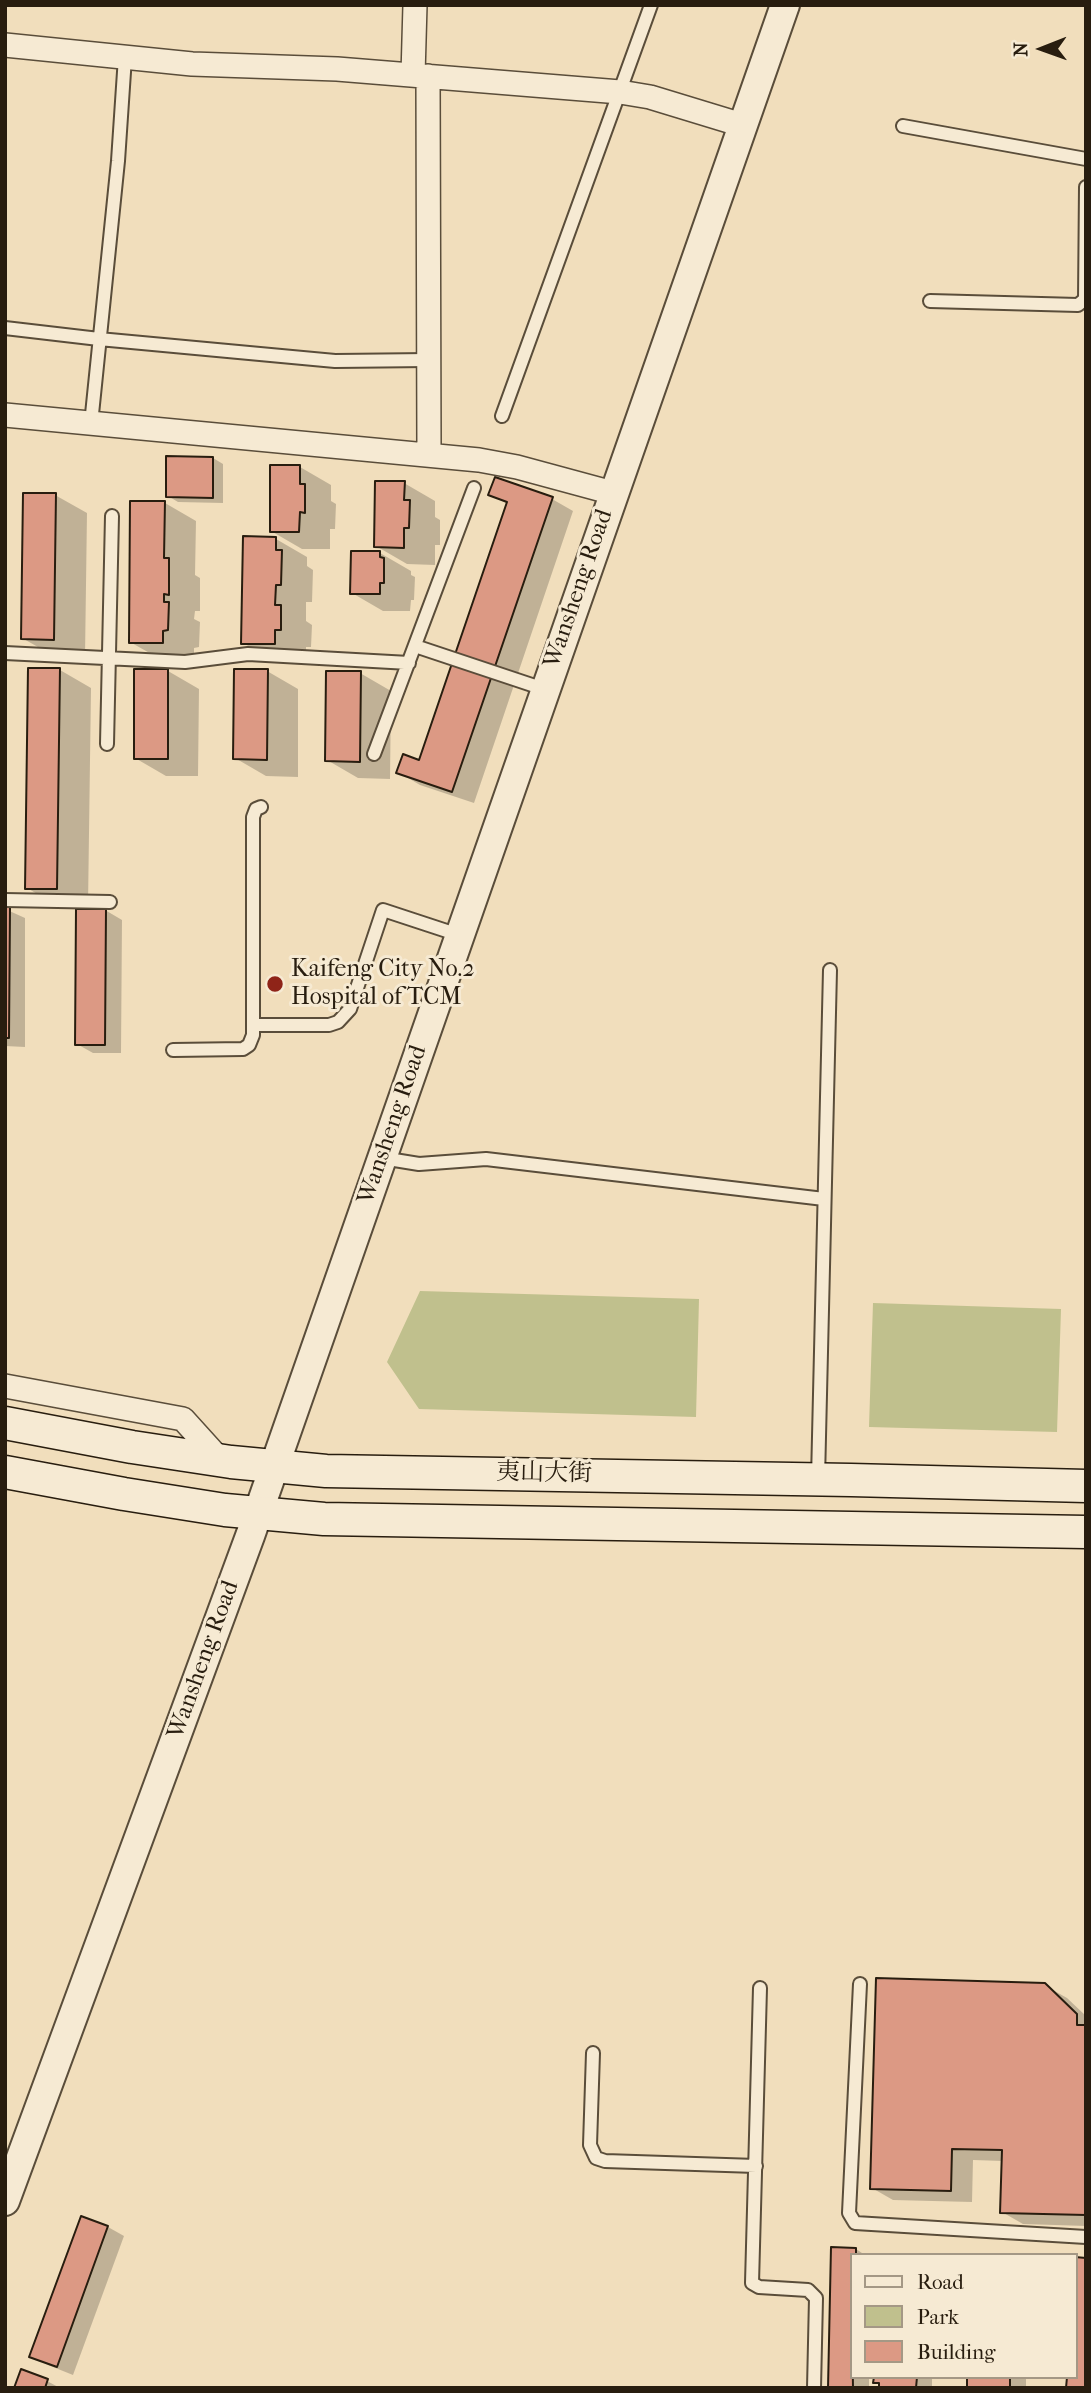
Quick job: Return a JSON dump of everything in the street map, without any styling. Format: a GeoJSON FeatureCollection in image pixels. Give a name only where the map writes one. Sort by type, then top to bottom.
{"type":"FeatureCollection","features":[{"type":"Feature","properties":{"kind":"main road","name":"夷山大街"},"geometry":{"type":"LineString","coordinates":[[5,1423],[222,1461],[326,1471],[1086,1486]]}},
{"type":"Feature","properties":{"kind":"main road","name":"夷山大街"},"geometry":{"type":"LineString","coordinates":[[5,1472],[124,1494],[258,1513],[324,1519],[1086,1532]]}},
{"type":"Feature","properties":{"kind":"street"},"geometry":{"type":"LineString","coordinates":[[415,5],[420,76],[429,360],[429,455]]}},
{"type":"Feature","properties":{"kind":"street","name":"Wansheng Road"},"geometry":{"type":"LineString","coordinates":[[5,2201],[13,2156],[258,1513],[785,5]]}},
{"type":"Feature","properties":{"kind":"street"},"geometry":{"type":"LineString","coordinates":[[5,45],[192,64],[337,69],[620,92],[650,97],[742,125]]}},
{"type":"Feature","properties":{"kind":"street"},"geometry":{"type":"LineString","coordinates":[[5,415],[480,460],[517,467],[613,494]]}},
{"type":"Feature","properties":{"kind":"street"},"geometry":{"type":"LineString","coordinates":[[5,1386],[183,1419],[222,1461]]}},
{"type":"Feature","properties":{"kind":"lane"},"geometry":{"type":"LineString","coordinates":[[502,416],[651,5]]}},
{"type":"Feature","properties":{"kind":"lane"},"geometry":{"type":"LineString","coordinates":[[91,424],[118,161],[125,57]]}},
{"type":"Feature","properties":{"kind":"lane"},"geometry":{"type":"LineString","coordinates":[[903,126],[1086,159]]}},
{"type":"Feature","properties":{"kind":"lane"},"geometry":{"type":"LineString","coordinates":[[930,301],[1078,305],[1085,299],[1086,187]]}},
{"type":"Feature","properties":{"kind":"lane"},"geometry":{"type":"LineString","coordinates":[[5,328],[335,361],[429,360]]}},
{"type":"Feature","properties":{"kind":"lane"},"geometry":{"type":"LineString","coordinates":[[374,754],[474,488]]}},
{"type":"Feature","properties":{"kind":"lane"},"geometry":{"type":"LineString","coordinates":[[107,744],[111,516]]}},
{"type":"Feature","properties":{"kind":"lane"},"geometry":{"type":"LineString","coordinates":[[415,646],[544,689]]}},
{"type":"Feature","properties":{"kind":"lane"},"geometry":{"type":"LineString","coordinates":[[5,653],[185,662],[248,654],[409,663]]}},
{"type":"Feature","properties":{"kind":"lane"},"geometry":{"type":"LineString","coordinates":[[173,1049],[243,1049],[249,1045],[253,1035],[253,817],[256,809],[261,807]]}},
{"type":"Feature","properties":{"kind":"lane"},"geometry":{"type":"LineString","coordinates":[[5,900],[110,902]]}},
{"type":"Feature","properties":{"kind":"lane"},"geometry":{"type":"LineString","coordinates":[[253,1025],[329,1025],[338,1022],[351,1009],[383,910],[459,935]]}},
{"type":"Feature","properties":{"kind":"lane"},"geometry":{"type":"LineString","coordinates":[[818,1479],[830,970]]}},
{"type":"Feature","properties":{"kind":"lane"},"geometry":{"type":"LineString","coordinates":[[381,1158],[419,1164],[486,1159],[824,1199]]}},
{"type":"Feature","properties":{"kind":"lane"},"geometry":{"type":"LineString","coordinates":[[860,1984],[849,2213],[855,2223],[1086,2237]]}},
{"type":"Feature","properties":{"kind":"lane"},"geometry":{"type":"LineString","coordinates":[[760,1988],[752,2283],[759,2287],[808,2290],[816,2298],[814,2388]]}},
{"type":"Feature","properties":{"kind":"lane"},"geometry":{"type":"LineString","coordinates":[[593,2053],[590,2145],[596,2158],[605,2161],[755,2166]]}},
{"type":"Feature","properties":{"kind":"green space"},"geometry":{"type":"Polygon","coordinates":[[[420,1291],[699,1299],[696,1417],[419,1409],[387,1362],[420,1291]]]}},
{"type":"Feature","properties":{"kind":"green space"},"geometry":{"type":"Polygon","coordinates":[[[873,1303],[1061,1309],[1057,1432],[869,1427],[873,1303]]]}},
{"type":"Feature","properties":{"kind":"building"},"geometry":{"type":"Polygon","coordinates":[[[166,456],[213,457],[213,498],[166,497],[166,456]]]}},
{"type":"Feature","properties":{"kind":"building"},"geometry":{"type":"Polygon","coordinates":[[[270,465],[300,465],[300,484],[305,484],[305,513],[300,512],[299,532],[270,532],[270,465]]]}},
{"type":"Feature","properties":{"kind":"building"},"geometry":{"type":"Polygon","coordinates":[[[495,477],[553,497],[452,792],[396,773],[403,754],[419,760],[507,502],[488,495],[495,477]]]}},
{"type":"Feature","properties":{"kind":"building"},"geometry":{"type":"Polygon","coordinates":[[[375,481],[405,481],[404,500],[410,500],[409,528],[404,528],[404,548],[374,547],[375,481]]]}},
{"type":"Feature","properties":{"kind":"building"},"geometry":{"type":"Polygon","coordinates":[[[23,493],[56,493],[54,640],[21,639],[23,493]]]}},
{"type":"Feature","properties":{"kind":"building"},"geometry":{"type":"Polygon","coordinates":[[[130,501],[165,501],[164,558],[169,558],[169,595],[164,594],[164,602],[169,602],[168,630],[163,631],[163,643],[129,643],[130,501]]]}},
{"type":"Feature","properties":{"kind":"building"},"geometry":{"type":"Polygon","coordinates":[[[243,536],[276,537],[276,550],[282,550],[281,585],[276,585],[275,605],[281,605],[281,630],[275,630],[275,644],[241,644],[243,536]]]}},
{"type":"Feature","properties":{"kind":"building"},"geometry":{"type":"Polygon","coordinates":[[[351,551],[380,551],[380,557],[384,558],[384,583],[380,583],[380,594],[350,594],[351,551]]]}},
{"type":"Feature","properties":{"kind":"building"},"geometry":{"type":"Polygon","coordinates":[[[28,668],[60,668],[57,889],[25,889],[28,668]]]}},
{"type":"Feature","properties":{"kind":"building"},"geometry":{"type":"Polygon","coordinates":[[[134,669],[168,669],[168,759],[134,759],[134,669]]]}},
{"type":"Feature","properties":{"kind":"building"},"geometry":{"type":"Polygon","coordinates":[[[234,669],[268,669],[267,760],[233,759],[234,669]]]}},
{"type":"Feature","properties":{"kind":"building"},"geometry":{"type":"Polygon","coordinates":[[[326,671],[361,671],[360,762],[325,761],[326,671]]]}},
{"type":"Feature","properties":{"kind":"building"},"geometry":{"type":"Polygon","coordinates":[[[5,907],[10,907],[9,1038],[5,1038],[5,907]]]}},
{"type":"Feature","properties":{"kind":"building"},"geometry":{"type":"Polygon","coordinates":[[[76,909],[106,909],[105,1045],[75,1045],[76,909]]]}},
{"type":"Feature","properties":{"kind":"building"},"geometry":{"type":"Polygon","coordinates":[[[876,1978],[1045,1983],[1077,2014],[1077,2025],[1086,2025],[1086,2215],[1000,2213],[1002,2150],[952,2149],[951,2191],[870,2189],[876,1978]]]}},
{"type":"Feature","properties":{"kind":"building"},"geometry":{"type":"Polygon","coordinates":[[[81,2216],[108,2226],[57,2367],[29,2357],[81,2216]]]}},
{"type":"Feature","properties":{"kind":"building"},"geometry":{"type":"Polygon","coordinates":[[[831,2247],[856,2248],[856,2253],[850,2253],[850,2379],[853,2379],[853,2388],[828,2388],[831,2247]]]}},
{"type":"Feature","properties":{"kind":"building"},"geometry":{"type":"Polygon","coordinates":[[[1077,2257],[1086,2258],[1086,2388],[1066,2388],[1067,2379],[1077,2379],[1077,2257]]]}},
{"type":"Feature","properties":{"kind":"building"},"geometry":{"type":"Polygon","coordinates":[[[21,2369],[48,2379],[45,2388],[14,2388],[21,2369]]]}},
{"type":"Feature","properties":{"kind":"building"},"geometry":{"type":"Polygon","coordinates":[[[874,2379],[917,2379],[916,2388],[879,2388],[879,2383],[873,2383],[874,2379]]]}},
{"type":"Feature","properties":{"kind":"building"},"geometry":{"type":"Polygon","coordinates":[[[967,2379],[1010,2379],[1010,2388],[967,2388],[967,2379]]]}},
{"type":"Feature","properties":{"kind":"place","name":"Kaifeng City No.2 Hospital of TCM"},"geometry":{"type":"Point","coordinates":[275,984]}}]}
